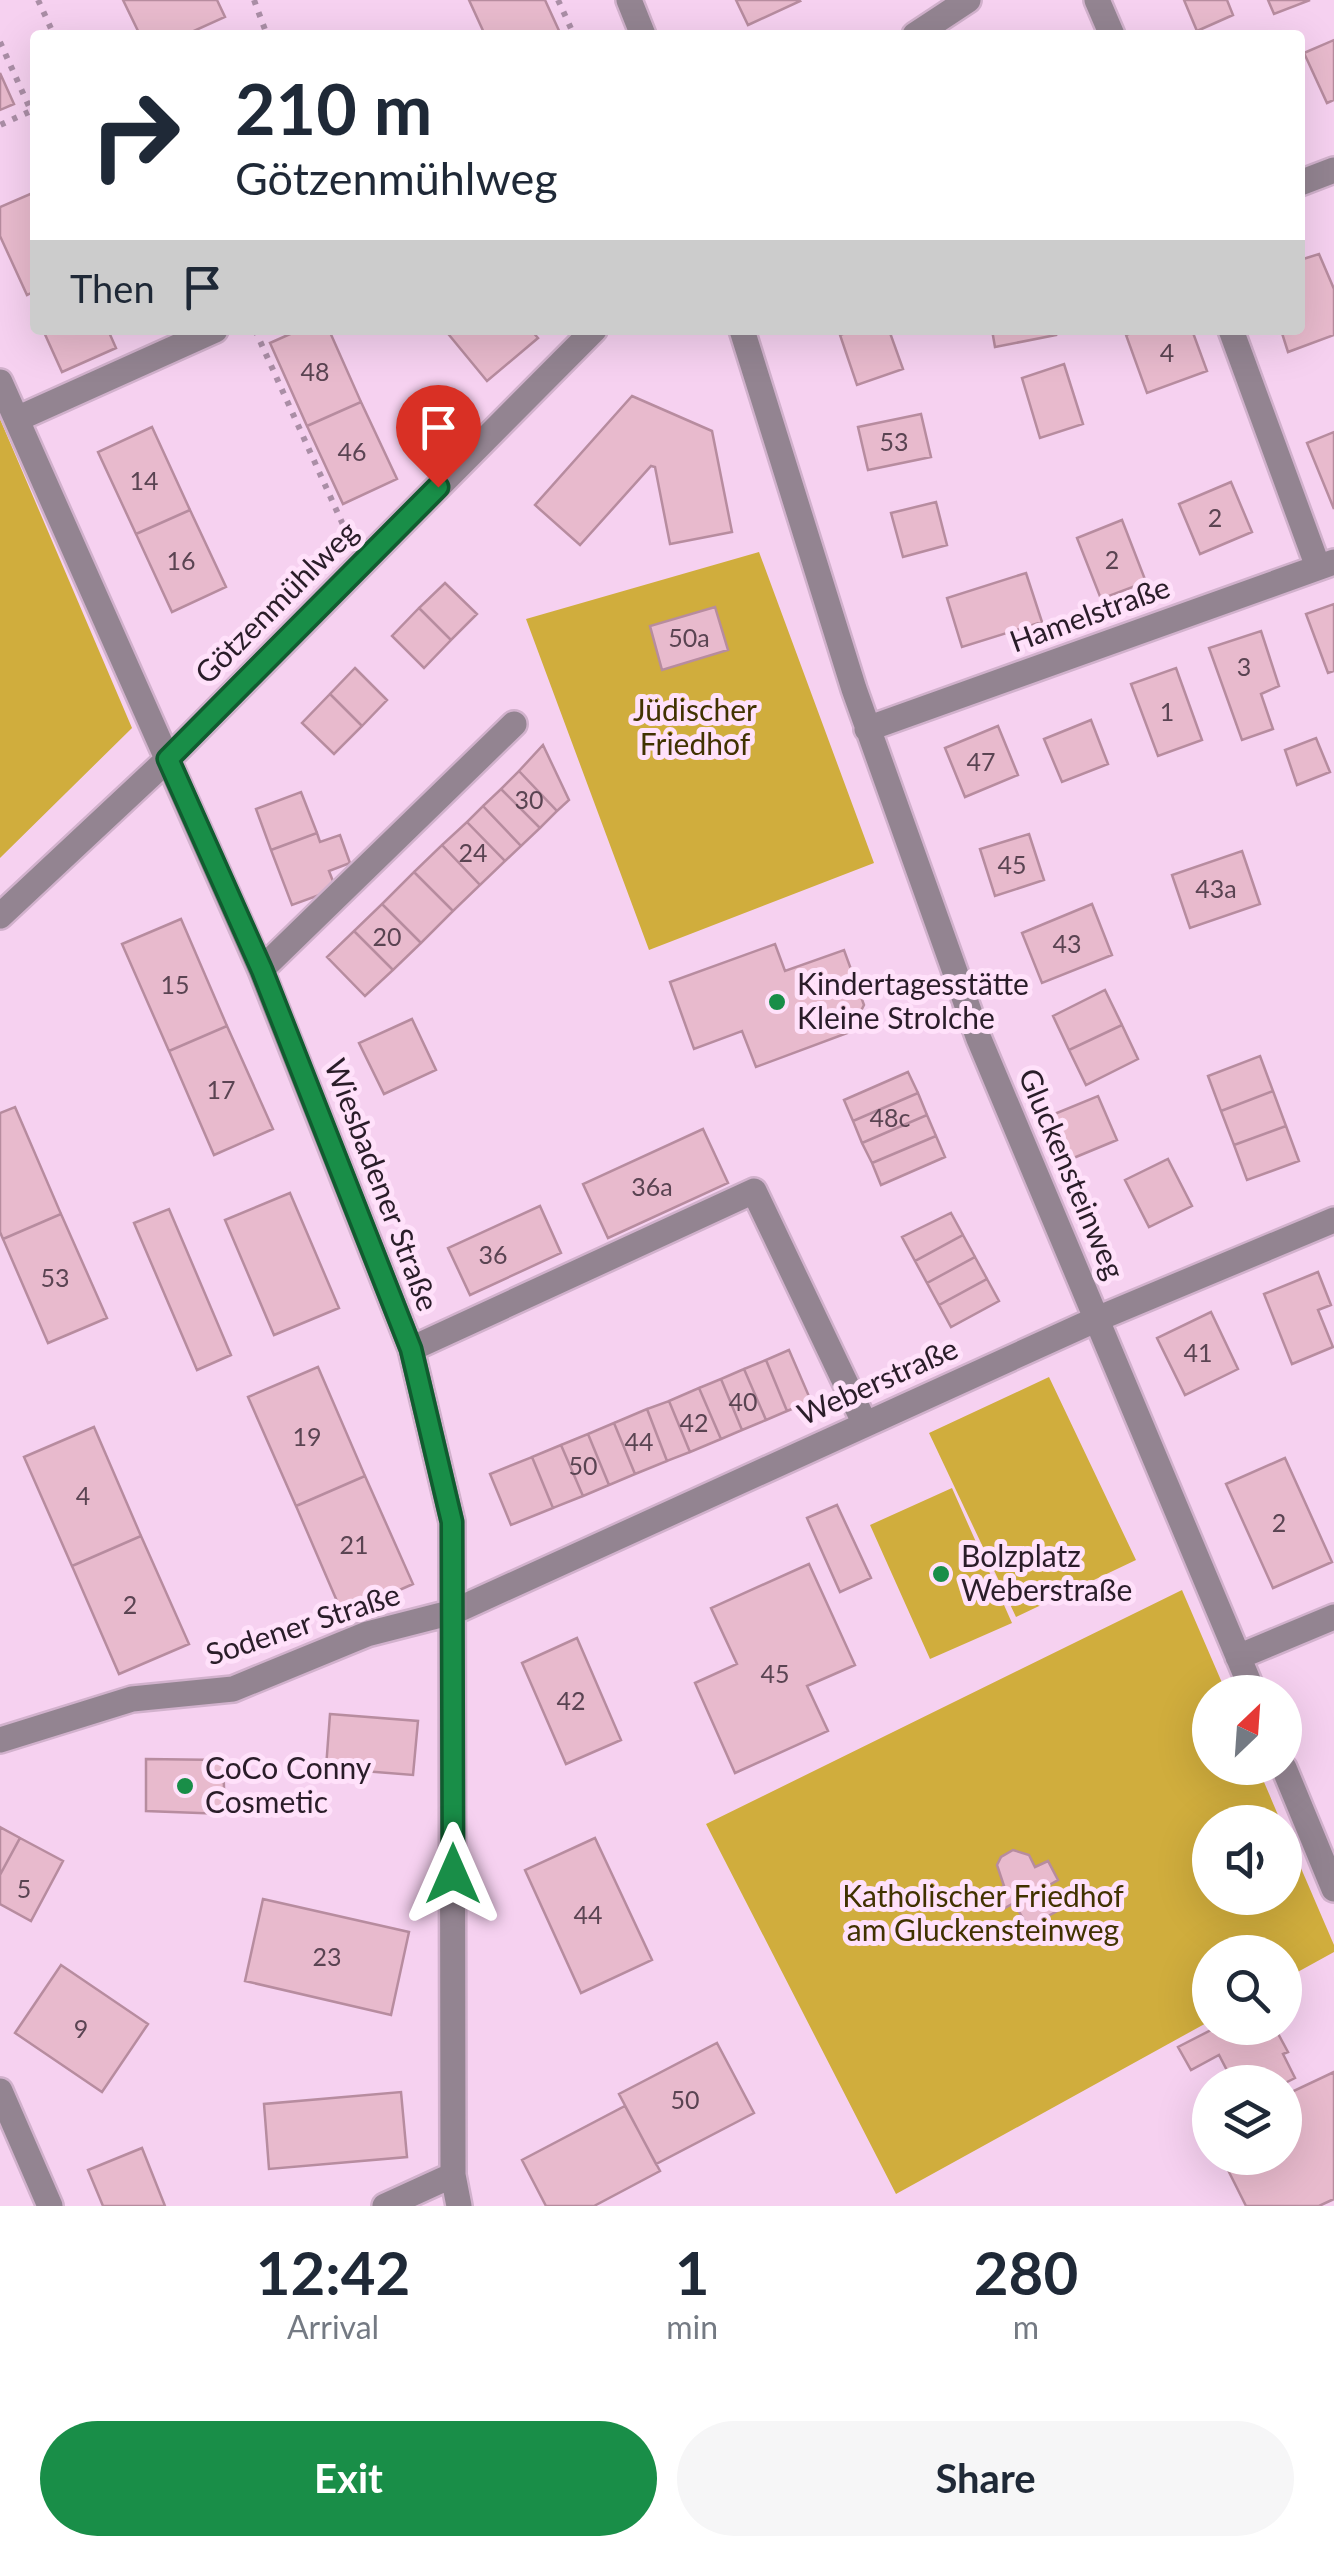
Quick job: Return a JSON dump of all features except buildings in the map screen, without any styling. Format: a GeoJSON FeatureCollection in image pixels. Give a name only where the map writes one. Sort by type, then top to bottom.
{"type":"FeatureCollection","features":[{"type":"Feature","properties":{"kind":"street"},"geometry":{"type":"LineString","coordinates":[[629,0],[641,30]]}},
{"type":"Feature","properties":{"kind":"street"},"geometry":{"type":"LineString","coordinates":[[923,30],[968,0]]}},
{"type":"Feature","properties":{"kind":"street"},"geometry":{"type":"LineString","coordinates":[[1096,0],[1110,30]]}},
{"type":"Feature","properties":{"kind":"street"},"geometry":{"type":"LineString","coordinates":[[1305,182],[1334,170]]}},
{"type":"Feature","properties":{"kind":"street"},"geometry":{"type":"LineString","coordinates":[[17,419],[205,335]]}},
{"type":"Feature","properties":{"kind":"street","name":"Götzenmühlweg"},"geometry":{"type":"LineString","coordinates":[[0,916],[168,759],[589,335]]}},
{"type":"Feature","properties":{"kind":"street","name":"Gluckensteinweg"},"geometry":{"type":"LineString","coordinates":[[744,335],[868,729],[979,1040],[1245,1675]]}},
{"type":"Feature","properties":{"kind":"street"},"geometry":{"type":"LineString","coordinates":[[1233,335],[1326,564]]}},
{"type":"Feature","properties":{"kind":"street","name":"Wiesbadener Straße"},"geometry":{"type":"LineString","coordinates":[[0,382],[262,970],[411,1349],[452,1522],[453,2175],[459,2206]]}},
{"type":"Feature","properties":{"kind":"street","name":"Hamelstraße"},"geometry":{"type":"LineString","coordinates":[[868,729],[1326,564]]}},
{"type":"Feature","properties":{"kind":"street"},"geometry":{"type":"LineString","coordinates":[[262,970],[514,724]]}},
{"type":"Feature","properties":{"kind":"street"},"geometry":{"type":"LineString","coordinates":[[411,1349],[754,1191],[865,1424]]}},
{"type":"Feature","properties":{"kind":"street","name":"Weberstraße"},"geometry":{"type":"LineString","coordinates":[[453,1612],[1097,1319],[1334,1220]]}},
{"type":"Feature","properties":{"kind":"street","name":"Sodener Straße"},"geometry":{"type":"LineString","coordinates":[[0,1740],[132,1699],[234,1689],[368,1634],[453,1612]]}},
{"type":"Feature","properties":{"kind":"street"},"geometry":{"type":"LineString","coordinates":[[1238,1657],[1334,1617]]}},
{"type":"Feature","properties":{"kind":"street"},"geometry":{"type":"LineString","coordinates":[[1291,1785],[1334,1889]]}},
{"type":"Feature","properties":{"kind":"street"},"geometry":{"type":"LineString","coordinates":[[0,2091],[50,2206]]}},
{"type":"Feature","properties":{"kind":"street"},"geometry":{"type":"LineString","coordinates":[[386,2206],[453,2175]]}},
{"type":"Feature","properties":{"kind":"path"},"geometry":{"type":"LineString","coordinates":[[38,0],[52,30]]}},
{"type":"Feature","properties":{"kind":"path"},"geometry":{"type":"LineString","coordinates":[[254,0],[265,30]]}},
{"type":"Feature","properties":{"kind":"path"},"geometry":{"type":"LineString","coordinates":[[558,0],[572,30]]}},
{"type":"Feature","properties":{"kind":"path"},"geometry":{"type":"LineString","coordinates":[[0,42],[30,108]]}},
{"type":"Feature","properties":{"kind":"path"},"geometry":{"type":"LineString","coordinates":[[0,125],[30,110]]}},
{"type":"Feature","properties":{"kind":"path"},"geometry":{"type":"LineString","coordinates":[[256,335],[361,566]]}},
{"type":"Feature","properties":{"kind":"green space"},"geometry":{"type":"Polygon","coordinates":[[[0,419],[132,728],[0,858],[0,419]]]}},
{"type":"Feature","properties":{"kind":"green space","name":"Jüdischer Friedhof"},"geometry":{"type":"Polygon","coordinates":[[[759,552],[874,863],[649,950],[526,619],[759,552]]]}},
{"type":"Feature","properties":{"kind":"green space"},"geometry":{"type":"Polygon","coordinates":[[[1049,1377],[1136,1560],[1016,1617],[929,1433],[1049,1377]]]}},
{"type":"Feature","properties":{"kind":"green space","name":"Bolzplatz Weberstraße"},"geometry":{"type":"Polygon","coordinates":[[[952,1488],[1012,1623],[930,1659],[870,1525],[952,1488]]]}},
{"type":"Feature","properties":{"kind":"green space","name":"Katholischer Friedhof am Gluckensteinweg"},"geometry":{"type":"Polygon","coordinates":[[[1182,1590],[1219,1675],[1192,1675],[1192,1785],[1265,1785],[1274,1805],[1192,1805],[1192,1915],[1302,1915],[1302,1871],[1334,1952],[1302,1970],[1302,1935],[1192,1935],[1192,2031],[896,2194],[706,1824],[1182,1590]]]}},
{"type":"Feature","properties":{"kind":"place","name":"Kindertagesstätte Kleine Strolche"},"geometry":{"type":"Point","coordinates":[777,1002]}},
{"type":"Feature","properties":{"kind":"place","name":"Bolzplatz Weberstraße"},"geometry":{"type":"Point","coordinates":[941,1574]}},
{"type":"Feature","properties":{"kind":"place","name":"CoCo Conny Cosmetic"},"geometry":{"type":"Point","coordinates":[185,1786]}},
{"type":"Feature","properties":{"kind":"route"},"geometry":{"type":"LineString","coordinates":[[438,487],[168,759],[262,970],[411,1349],[452,1522],[453,1874]]}}]}
